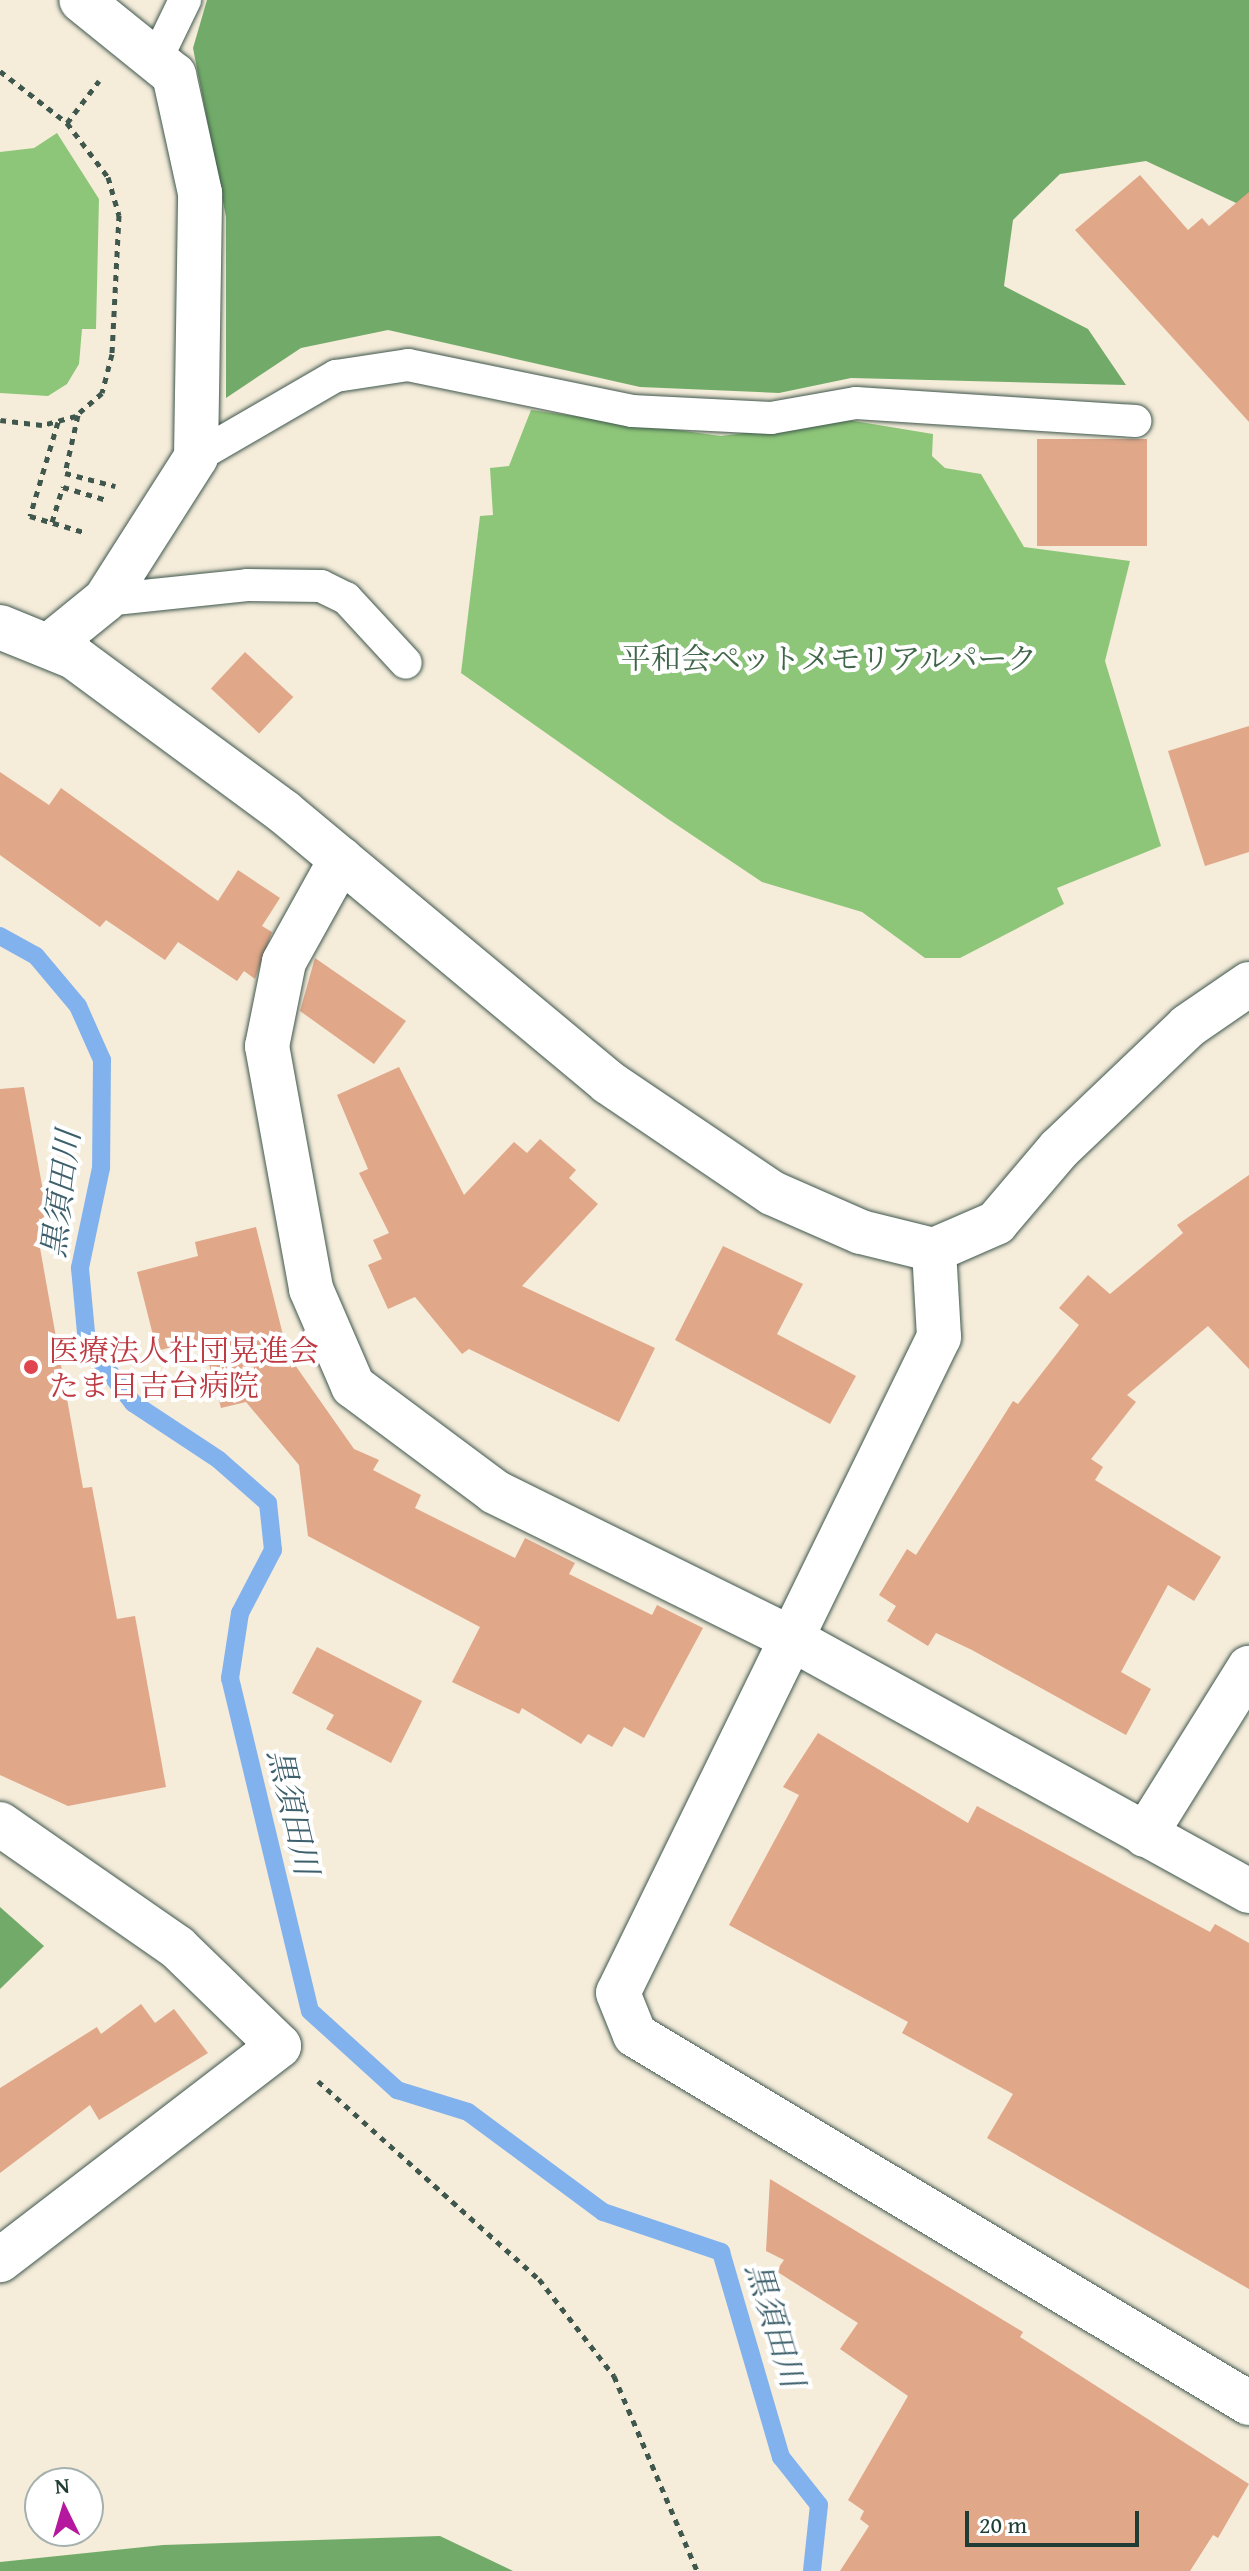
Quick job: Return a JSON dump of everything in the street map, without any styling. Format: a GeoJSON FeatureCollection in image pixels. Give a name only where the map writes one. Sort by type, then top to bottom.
{"type":"FeatureCollection","features":[{"type":"Feature","properties":{"kind":"street"},"geometry":{"type":"LineString","coordinates":[[52,643],[105,600],[196,457],[200,193],[174,75],[81,0]]}},
{"type":"Feature","properties":{"kind":"street"},"geometry":{"type":"LineString","coordinates":[[0,627],[52,643],[341,859],[608,1082],[772,1193],[861,1232],[934,1250],[996,1223],[1059,1149],[1188,1026],[1249,984]]}},
{"type":"Feature","properties":{"kind":"street"},"geometry":{"type":"LineString","coordinates":[[341,859],[284,962],[267,1046],[311,1289],[353,1386],[495,1492],[790,1638],[1249,1891]]}},
{"type":"Feature","properties":{"kind":"street"},"geometry":{"type":"LineString","coordinates":[[934,1250],[939,1337],[618,1993],[635,2035],[1249,2403]]}},
{"type":"Feature","properties":{"kind":"street"},"geometry":{"type":"LineString","coordinates":[[1145,1835],[1249,1668]]}},
{"type":"Feature","properties":{"kind":"street"},"geometry":{"type":"LineString","coordinates":[[0,1824],[177,1947],[279,2046],[0,2260]]}},
{"type":"Feature","properties":{"kind":"lane"},"geometry":{"type":"LineString","coordinates":[[156,60],[185,0]]}},
{"type":"Feature","properties":{"kind":"lane"},"geometry":{"type":"LineString","coordinates":[[196,457],[336,376],[408,365],[632,411],[771,418],[856,403],[1135,421]]}},
{"type":"Feature","properties":{"kind":"lane"},"geometry":{"type":"LineString","coordinates":[[105,600],[247,585],[321,586],[346,598],[406,663]]}},
{"type":"Feature","properties":{"kind":"path"},"geometry":{"type":"LineString","coordinates":[[0,71],[67,123],[108,177],[119,215],[112,354],[102,393],[79,414],[58,421],[0,420]]}},
{"type":"Feature","properties":{"kind":"path"},"geometry":{"type":"LineString","coordinates":[[67,123],[95,86]]}},
{"type":"Feature","properties":{"kind":"path"},"geometry":{"type":"LineString","coordinates":[[79,414],[65,473],[121,487]]}},
{"type":"Feature","properties":{"kind":"path"},"geometry":{"type":"LineString","coordinates":[[58,421],[30,516],[138,549]]}},
{"type":"Feature","properties":{"kind":"path"},"geometry":{"type":"LineString","coordinates":[[52,522],[63,487],[117,503]]}},
{"type":"Feature","properties":{"kind":"path"},"geometry":{"type":"LineString","coordinates":[[279,2046],[539,2279],[614,2376],[697,2571]]}},
{"type":"Feature","properties":{"kind":"green space"},"geometry":{"type":"Polygon","coordinates":[[[207,0],[1249,0],[1249,209],[1146,161],[1060,174],[1013,220],[1004,286],[1088,329],[1126,385],[851,378],[779,393],[640,387],[388,330],[301,348],[226,398],[226,217],[193,48],[207,0]]]}},
{"type":"Feature","properties":{"kind":"green space"},"geometry":{"type":"Polygon","coordinates":[[[57,133],[99,199],[96,329],[82,329],[79,364],[67,384],[48,396],[0,393],[0,152],[34,148],[57,133]]]}},
{"type":"Feature","properties":{"kind":"green space","name":"平和会ペットメモリアルパーク"},"geometry":{"type":"Polygon","coordinates":[[[531,410],[721,436],[848,420],[933,434],[932,456],[945,468],[981,474],[1024,547],[1130,561],[1105,661],[1161,846],[1057,888],[1064,904],[960,958],[925,958],[862,912],[762,882],[668,819],[461,673],[480,516],[493,515],[490,468],[509,466],[531,410]]]}},
{"type":"Feature","properties":{"kind":"green space"},"geometry":{"type":"Polygon","coordinates":[[[0,1907],[44,1946],[0,1989],[0,1907]]]}},
{"type":"Feature","properties":{"kind":"green space"},"geometry":{"type":"Polygon","coordinates":[[[440,2536],[513,2571],[0,2571],[0,2562],[163,2545],[440,2536]]]}},
{"type":"Feature","properties":{"kind":"building"},"geometry":{"type":"Polygon","coordinates":[[[1140,175],[1188,230],[1202,218],[1209,226],[1249,192],[1249,422],[1075,230],[1140,175]]]}},
{"type":"Feature","properties":{"kind":"building"},"geometry":{"type":"Polygon","coordinates":[[[1037,439],[1147,439],[1147,546],[1037,546],[1037,439]]]}},
{"type":"Feature","properties":{"kind":"building"},"geometry":{"type":"Polygon","coordinates":[[[245,652],[293,697],[259,734],[211,689],[245,652]]]}},
{"type":"Feature","properties":{"kind":"building"},"geometry":{"type":"Polygon","coordinates":[[[1249,726],[1249,852],[1205,866],[1168,751],[1249,726]]]}},
{"type":"Feature","properties":{"kind":"building"},"geometry":{"type":"Polygon","coordinates":[[[0,772],[49,805],[61,788],[218,901],[238,870],[280,898],[262,926],[272,932],[255,979],[244,971],[237,981],[178,942],[165,960],[106,920],[100,927],[0,855],[0,772]]]}},
{"type":"Feature","properties":{"kind":"building"},"geometry":{"type":"Polygon","coordinates":[[[315,958],[406,1021],[374,1064],[300,1011],[315,958]]]}},
{"type":"Feature","properties":{"kind":"building"},"geometry":{"type":"Polygon","coordinates":[[[399,1067],[464,1195],[514,1142],[527,1153],[540,1139],[576,1170],[569,1178],[598,1204],[522,1286],[655,1348],[619,1422],[469,1349],[462,1354],[415,1297],[388,1309],[368,1265],[382,1259],[373,1240],[389,1233],[359,1173],[368,1169],[337,1095],[399,1067]]]}},
{"type":"Feature","properties":{"kind":"building","name":"医療法人社団晃進会 たま日吉台病院"},"geometry":{"type":"Polygon","coordinates":[[[24,1087],[53,1245],[40,1248],[83,1488],[92,1487],[117,1619],[135,1616],[166,1787],[68,1806],[0,1775],[0,1089],[24,1087]]]}},
{"type":"Feature","properties":{"kind":"building"},"geometry":{"type":"Polygon","coordinates":[[[1249,1175],[1249,1369],[1208,1326],[1127,1395],[1136,1402],[1091,1459],[1103,1467],[1095,1480],[1221,1557],[1194,1601],[1168,1585],[1121,1672],[1151,1689],[1126,1735],[972,1650],[936,1633],[928,1646],[887,1621],[896,1606],[879,1595],[907,1549],[916,1555],[1013,1401],[1018,1404],[1079,1325],[1059,1308],[1088,1275],[1110,1294],[1183,1233],[1177,1225],[1249,1175]]]}},
{"type":"Feature","properties":{"kind":"building"},"geometry":{"type":"Polygon","coordinates":[[[256,1227],[288,1355],[354,1449],[379,1460],[373,1470],[421,1495],[415,1508],[515,1558],[525,1538],[575,1563],[569,1574],[652,1615],[657,1605],[703,1628],[644,1738],[624,1727],[612,1747],[588,1734],[581,1744],[522,1708],[519,1714],[452,1682],[480,1627],[308,1536],[299,1465],[246,1402],[221,1408],[202,1339],[157,1351],[137,1272],[198,1256],[195,1242],[256,1227]]]}},
{"type":"Feature","properties":{"kind":"building"},"geometry":{"type":"Polygon","coordinates":[[[723,1246],[803,1284],[777,1334],[856,1376],[830,1424],[675,1340],[723,1246]]]}},
{"type":"Feature","properties":{"kind":"building"},"geometry":{"type":"Polygon","coordinates":[[[317,1647],[422,1701],[391,1763],[326,1729],[334,1715],[292,1693],[317,1647]]]}},
{"type":"Feature","properties":{"kind":"building"},"geometry":{"type":"Polygon","coordinates":[[[818,1733],[968,1823],[977,1806],[1210,1932],[1215,1924],[1249,1943],[1249,2289],[987,2138],[1013,2094],[902,2033],[908,2022],[729,1925],[799,1795],[783,1787],[818,1733]]]}},
{"type":"Feature","properties":{"kind":"building"},"geometry":{"type":"Polygon","coordinates":[[[141,2004],[155,2023],[174,2009],[208,2053],[99,2120],[90,2105],[0,2173],[0,2088],[97,2027],[101,2034],[141,2004]]]}},
{"type":"Feature","properties":{"kind":"building"},"geometry":{"type":"Polygon","coordinates":[[[770,2179],[1023,2332],[1020,2337],[1249,2484],[1218,2538],[1213,2535],[1190,2571],[840,2571],[869,2526],[860,2519],[864,2511],[848,2500],[908,2396],[840,2349],[858,2323],[776,2271],[784,2260],[766,2251],[770,2179]]]}},
{"type":"Feature","properties":{"kind":"waterway","name":"黒須田川"},"geometry":{"type":"LineString","coordinates":[[0,936],[36,956],[78,1006],[102,1060],[101,1168],[80,1268],[87,1343],[133,1403],[219,1460],[268,1503],[273,1550],[240,1613],[230,1678],[310,2011],[397,2090],[468,2112],[603,2212],[721,2252],[781,2457],[819,2505],[812,2571]]}},
{"type":"Feature","properties":{"kind":"place","name":"医療法人社団晃進会 たま日吉台病院"},"geometry":{"type":"Point","coordinates":[31,1367]}}]}
